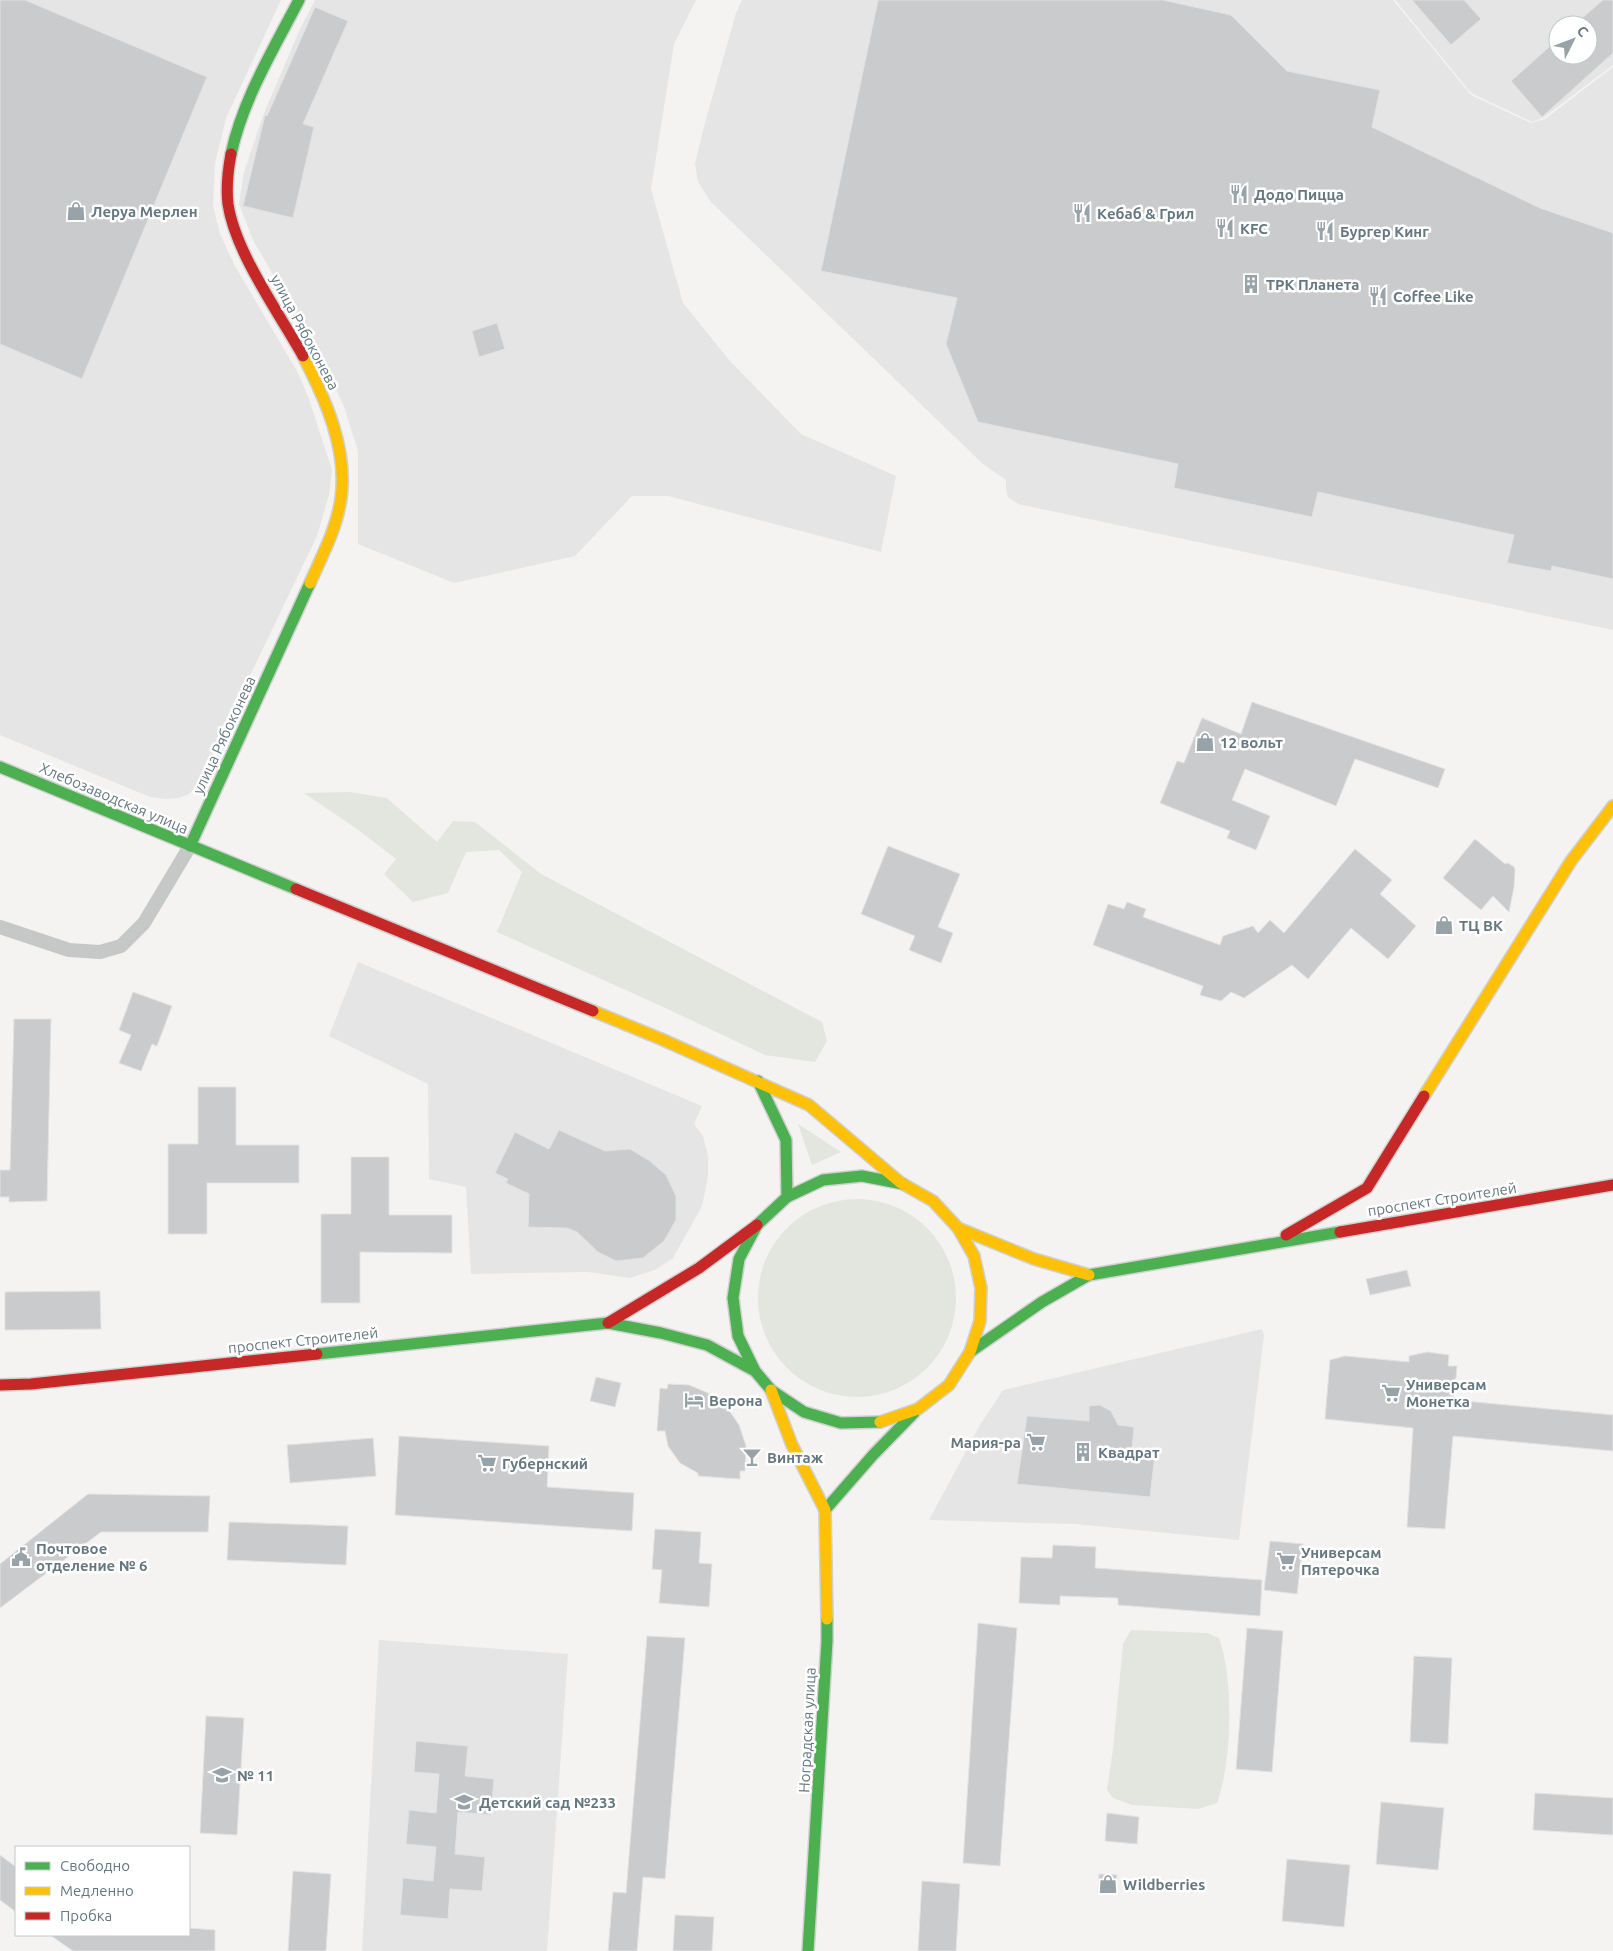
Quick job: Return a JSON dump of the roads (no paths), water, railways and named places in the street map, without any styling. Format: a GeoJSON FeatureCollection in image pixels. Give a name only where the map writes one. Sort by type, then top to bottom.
{"type":"FeatureCollection","features":[{"type":"Feature","properties":{"kind":"main road","name":"улица Рябоконева"},"geometry":{"type":"LineString","coordinates":[[190,846],[332,534],[342,494],[338,446],[328,409],[313,373],[239,243],[229,215],[227,189],[232,149],[242,114],[299,0]]}},
{"type":"Feature","properties":{"kind":"main road","name":"Хлебозаводская улица"},"geometry":{"type":"LineString","coordinates":[[0,767],[661,1038],[758,1081]]}},
{"type":"Feature","properties":{"kind":"main road"},"geometry":{"type":"LineString","coordinates":[[1276,1242],[1367,1188],[1571,861],[1613,806]]}},
{"type":"Feature","properties":{"kind":"main road"},"geometry":{"type":"LineString","coordinates":[[758,1081],[809,1105],[901,1184],[933,1201],[958,1228],[974,1256],[981,1288],[980,1321],[970,1352],[949,1385],[918,1409],[873,1455],[825,1510],[792,1446],[771,1390]]}},
{"type":"Feature","properties":{"kind":"main road"},"geometry":{"type":"LineString","coordinates":[[758,1081],[786,1140],[787,1197]]}},
{"type":"Feature","properties":{"kind":"main road"},"geometry":{"type":"LineString","coordinates":[[608,1323],[699,1268],[757,1225],[787,1197],[823,1180],[862,1176],[901,1184]]}},
{"type":"Feature","properties":{"kind":"main road","name":"проспект Строителей"},"geometry":{"type":"LineString","coordinates":[[1089,1275],[1613,1185]]}},
{"type":"Feature","properties":{"kind":"main road"},"geometry":{"type":"LineString","coordinates":[[757,1225],[739,1260],[733,1298],[738,1336],[755,1371],[771,1390],[804,1412],[841,1424],[881,1422],[918,1409]]}},
{"type":"Feature","properties":{"kind":"main road"},"geometry":{"type":"LineString","coordinates":[[958,1228],[1034,1260],[1089,1275]]}},
{"type":"Feature","properties":{"kind":"main road"},"geometry":{"type":"LineString","coordinates":[[970,1352],[1042,1302],[1089,1275]]}},
{"type":"Feature","properties":{"kind":"main road"},"geometry":{"type":"LineString","coordinates":[[608,1323],[707,1345],[755,1371]]}},
{"type":"Feature","properties":{"kind":"main road","name":"проспект Строителей"},"geometry":{"type":"LineString","coordinates":[[0,1385],[31,1384],[153,1372],[608,1323]]}},
{"type":"Feature","properties":{"kind":"main road","name":"Ноградская улица"},"geometry":{"type":"LineString","coordinates":[[808,1951],[827,1641],[825,1510]]}},
{"type":"Feature","properties":{"kind":"street"},"geometry":{"type":"LineString","coordinates":[[0,927],[68,950],[100,952],[120,946],[144,923],[190,846]]}},
{"type":"Feature","properties":{"kind":"place","name":"Додо Пицца"},"geometry":{"type":"Point","coordinates":[1239,194]}},
{"type":"Feature","properties":{"kind":"place","name":"Леруа Мерлен"},"geometry":{"type":"Point","coordinates":[76,211]}},
{"type":"Feature","properties":{"kind":"place","name":"Кeбаб & Грил"},"geometry":{"type":"Point","coordinates":[1082,213]}},
{"type":"Feature","properties":{"kind":"place","name":"KFC"},"geometry":{"type":"Point","coordinates":[1225,228]}},
{"type":"Feature","properties":{"kind":"place","name":"Бургер Кинг"},"geometry":{"type":"Point","coordinates":[1325,231]}},
{"type":"Feature","properties":{"kind":"place","name":"ТРК Планета"},"geometry":{"type":"Point","coordinates":[1251,284]}},
{"type":"Feature","properties":{"kind":"place","name":"Coffee Like"},"geometry":{"type":"Point","coordinates":[1378,296]}},
{"type":"Feature","properties":{"kind":"place","name":"12 вольт"},"geometry":{"type":"Point","coordinates":[1205,742]}},
{"type":"Feature","properties":{"kind":"place","name":"ТЦ ВК"},"geometry":{"type":"Point","coordinates":[1444,925]}},
{"type":"Feature","properties":{"kind":"place","name":"Универсам Монетка"},"geometry":{"type":"Point","coordinates":[1391,1393]}},
{"type":"Feature","properties":{"kind":"place","name":"Верона"},"geometry":{"type":"Point","coordinates":[694,1400]}},
{"type":"Feature","properties":{"kind":"place","name":"Мария-ра"},"geometry":{"type":"Point","coordinates":[1036,1442]}},
{"type":"Feature","properties":{"kind":"place","name":"Квадрат"},"geometry":{"type":"Point","coordinates":[1083,1452]}},
{"type":"Feature","properties":{"kind":"place","name":"Винтаж"},"geometry":{"type":"Point","coordinates":[752,1457]}},
{"type":"Feature","properties":{"kind":"place","name":"Губернский"},"geometry":{"type":"Point","coordinates":[487,1463]}},
{"type":"Feature","properties":{"kind":"place","name":"Почтовое отделение № 6"},"geometry":{"type":"Point","coordinates":[21,1557]}},
{"type":"Feature","properties":{"kind":"place","name":"Универсам Пятерочка"},"geometry":{"type":"Point","coordinates":[1286,1561]}},
{"type":"Feature","properties":{"kind":"place","name":"№ 11"},"geometry":{"type":"Point","coordinates":[222,1775]}},
{"type":"Feature","properties":{"kind":"place","name":"Детский сад №233"},"geometry":{"type":"Point","coordinates":[464,1802]}},
{"type":"Feature","properties":{"kind":"place","name":"Wildberries"},"geometry":{"type":"Point","coordinates":[1108,1884]}}]}
